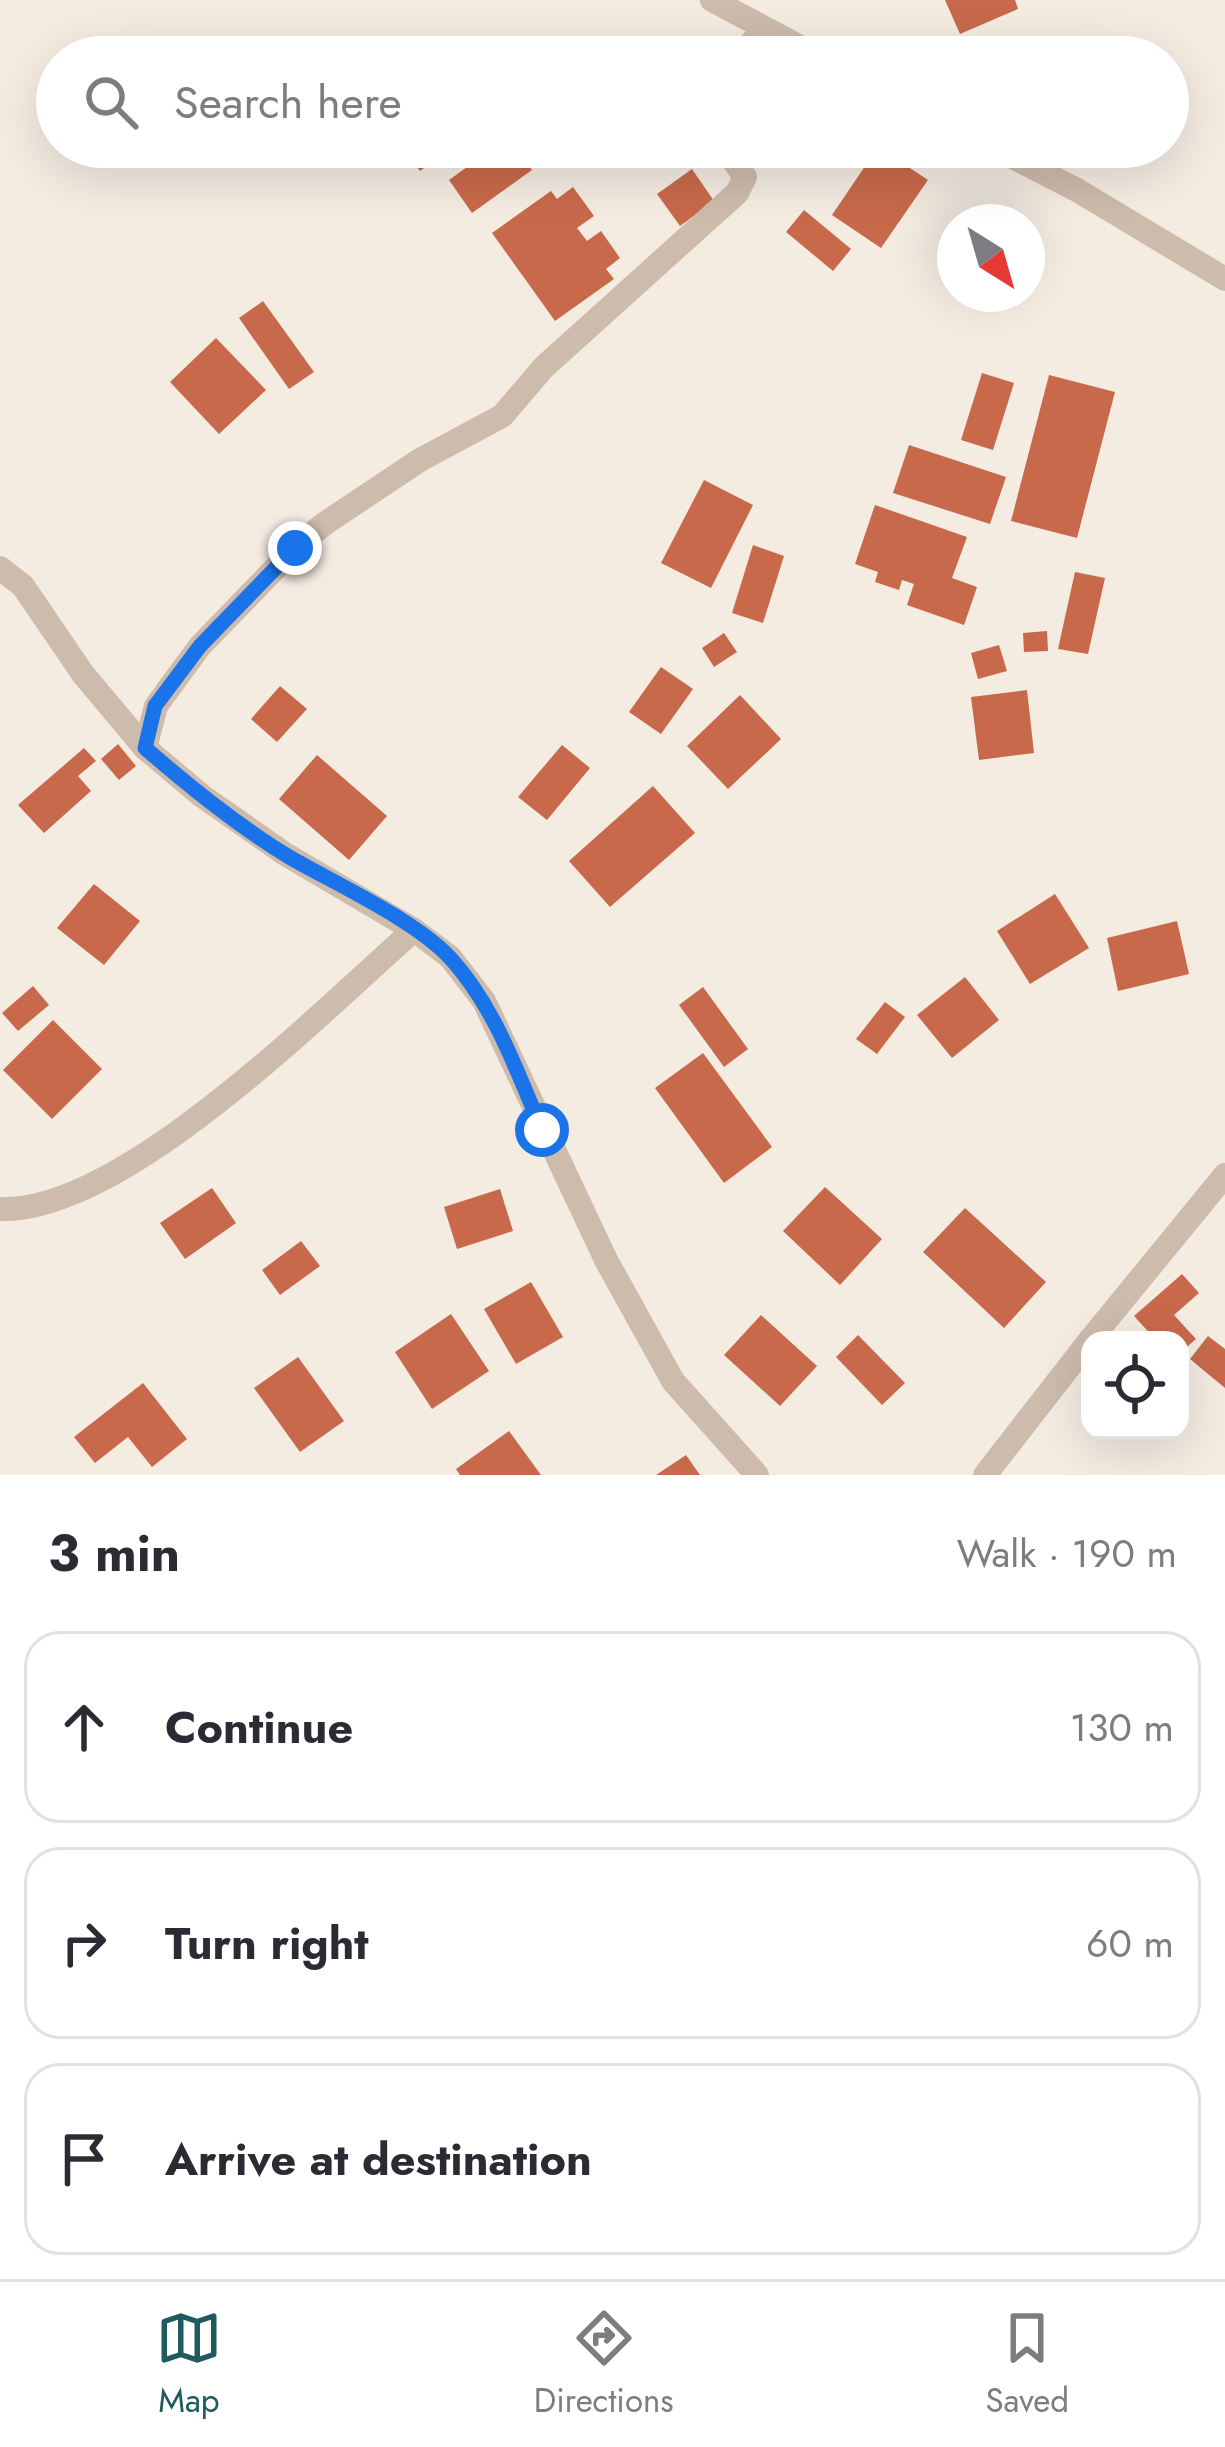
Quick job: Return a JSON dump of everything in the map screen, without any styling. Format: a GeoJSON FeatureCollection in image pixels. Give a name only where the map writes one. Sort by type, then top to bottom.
{"type":"FeatureCollection","features":[{"type":"Feature","properties":{"kind":"street"},"geometry":{"type":"LineString","coordinates":[[712,0],[778,36]]}},
{"type":"Feature","properties":{"kind":"street"},"geometry":{"type":"LineString","coordinates":[[758,36],[765,29]]}},
{"type":"Feature","properties":{"kind":"street"},"geometry":{"type":"LineString","coordinates":[[145,748],[155,706],[200,646],[295,548],[420,460],[502,416],[544,367],[737,193],[746,177],[739,168]]}},
{"type":"Feature","properties":{"kind":"street"},"geometry":{"type":"LineString","coordinates":[[1034,168],[1225,279]]}},
{"type":"Feature","properties":{"kind":"street"},"geometry":{"type":"LineString","coordinates":[[0,568],[23,586],[83,674],[145,748],[202,796],[285,854],[414,930],[450,957],[484,1001],[605,1260],[673,1381],[758,1475]]}},
{"type":"Feature","properties":{"kind":"street"},"geometry":{"type":"LineString","coordinates":[[0,1209],[66,1198],[152,1150],[266,1060],[414,930]]}},
{"type":"Feature","properties":{"kind":"street"},"geometry":{"type":"LineString","coordinates":[[1097,1331],[1225,1175]]}},
{"type":"Feature","properties":{"kind":"street"},"geometry":{"type":"LineString","coordinates":[[985,1475],[1081,1352]]}},
{"type":"Feature","properties":{"kind":"building"},"geometry":{"type":"Polygon","coordinates":[[[945,0],[1015,0],[1018,9],[960,34],[945,0]]]}},
{"type":"Feature","properties":{"kind":"building"},"geometry":{"type":"Polygon","coordinates":[[[466,168],[532,170],[472,213],[449,180],[466,168]]]}},
{"type":"Feature","properties":{"kind":"building"},"geometry":{"type":"Polygon","coordinates":[[[864,168],[910,168],[928,180],[881,248],[832,215],[864,168]]]}},
{"type":"Feature","properties":{"kind":"building"},"geometry":{"type":"Polygon","coordinates":[[[692,169],[714,201],[680,226],[657,194],[692,169]]]}},
{"type":"Feature","properties":{"kind":"building"},"geometry":{"type":"Polygon","coordinates":[[[573,187],[594,216],[577,228],[587,241],[601,231],[620,258],[606,269],[614,279],[555,321],[492,233],[551,191],[557,199],[573,187]]]}},
{"type":"Feature","properties":{"kind":"building"},"geometry":{"type":"Polygon","coordinates":[[[804,210],[851,249],[833,271],[786,232],[804,210]]]}},
{"type":"Feature","properties":{"kind":"building"},"geometry":{"type":"Polygon","coordinates":[[[263,301],[314,372],[289,389],[239,318],[263,301]]]}},
{"type":"Feature","properties":{"kind":"building"},"geometry":{"type":"Polygon","coordinates":[[[216,338],[266,390],[219,434],[170,382],[216,338]]]}},
{"type":"Feature","properties":{"kind":"building"},"geometry":{"type":"Polygon","coordinates":[[[982,373],[1014,383],[993,450],[961,440],[982,373]]]}},
{"type":"Feature","properties":{"kind":"building"},"geometry":{"type":"Polygon","coordinates":[[[1049,375],[1115,392],[1077,538],[1011,521],[1049,375]]]}},
{"type":"Feature","properties":{"kind":"building"},"geometry":{"type":"Polygon","coordinates":[[[909,445],[1006,477],[990,524],[893,493],[909,445]]]}},
{"type":"Feature","properties":{"kind":"building"},"geometry":{"type":"Polygon","coordinates":[[[704,480],[753,505],[711,588],[661,563],[704,480]]]}},
{"type":"Feature","properties":{"kind":"building"},"geometry":{"type":"Polygon","coordinates":[[[875,505],[967,537],[952,578],[977,587],[964,625],[907,605],[914,584],[902,580],[899,590],[875,582],[878,572],[855,564],[875,505]]]}},
{"type":"Feature","properties":{"kind":"building"},"geometry":{"type":"Polygon","coordinates":[[[753,545],[784,556],[763,623],[732,613],[753,545]]]}},
{"type":"Feature","properties":{"kind":"building"},"geometry":{"type":"Polygon","coordinates":[[[1075,572],[1105,578],[1088,654],[1058,649],[1075,572]]]}},
{"type":"Feature","properties":{"kind":"building"},"geometry":{"type":"Polygon","coordinates":[[[1047,631],[1048,651],[1024,652],[1023,633],[1047,631]]]}},
{"type":"Feature","properties":{"kind":"building"},"geometry":{"type":"Polygon","coordinates":[[[724,633],[737,652],[714,667],[702,648],[724,633]]]}},
{"type":"Feature","properties":{"kind":"building"},"geometry":{"type":"Polygon","coordinates":[[[999,645],[1007,671],[978,679],[971,653],[999,645]]]}},
{"type":"Feature","properties":{"kind":"building"},"geometry":{"type":"Polygon","coordinates":[[[661,667],[693,689],[661,734],[629,712],[661,667]]]}},
{"type":"Feature","properties":{"kind":"building"},"geometry":{"type":"Polygon","coordinates":[[[280,686],[307,709],[277,742],[251,719],[280,686]]]}},
{"type":"Feature","properties":{"kind":"building"},"geometry":{"type":"Polygon","coordinates":[[[1027,690],[1034,753],[979,760],[971,697],[1027,690]]]}},
{"type":"Feature","properties":{"kind":"building"},"geometry":{"type":"Polygon","coordinates":[[[740,695],[781,739],[728,789],[687,746],[740,695]]]}},
{"type":"Feature","properties":{"kind":"building"},"geometry":{"type":"Polygon","coordinates":[[[118,744],[136,766],[119,780],[101,759],[118,744]]]}},
{"type":"Feature","properties":{"kind":"building"},"geometry":{"type":"Polygon","coordinates":[[[562,745],[590,768],[547,820],[518,797],[562,745]]]}},
{"type":"Feature","properties":{"kind":"building"},"geometry":{"type":"Polygon","coordinates":[[[84,748],[96,761],[78,776],[91,791],[44,833],[18,805],[84,748]]]}},
{"type":"Feature","properties":{"kind":"building"},"geometry":{"type":"Polygon","coordinates":[[[317,755],[387,816],[349,860],[279,799],[317,755]]]}},
{"type":"Feature","properties":{"kind":"building"},"geometry":{"type":"Polygon","coordinates":[[[653,786],[695,833],[610,907],[569,861],[653,786]]]}},
{"type":"Feature","properties":{"kind":"building"},"geometry":{"type":"Polygon","coordinates":[[[94,884],[140,921],[104,965],[57,928],[94,884]]]}},
{"type":"Feature","properties":{"kind":"building"},"geometry":{"type":"Polygon","coordinates":[[[1055,894],[1089,948],[1030,984],[997,931],[1055,894]]]}},
{"type":"Feature","properties":{"kind":"building"},"geometry":{"type":"Polygon","coordinates":[[[1177,921],[1189,974],[1118,991],[1107,938],[1177,921]]]}},
{"type":"Feature","properties":{"kind":"building"},"geometry":{"type":"Polygon","coordinates":[[[965,977],[999,1020],[952,1058],[917,1015],[965,977]]]}},
{"type":"Feature","properties":{"kind":"building"},"geometry":{"type":"Polygon","coordinates":[[[33,986],[49,1005],[18,1031],[2,1013],[33,986]]]}},
{"type":"Feature","properties":{"kind":"building"},"geometry":{"type":"Polygon","coordinates":[[[703,987],[748,1049],[724,1067],[679,1005],[703,987]]]}},
{"type":"Feature","properties":{"kind":"building"},"geometry":{"type":"Polygon","coordinates":[[[885,1002],[905,1017],[877,1054],[856,1039],[885,1002]]]}},
{"type":"Feature","properties":{"kind":"building"},"geometry":{"type":"Polygon","coordinates":[[[53,1020],[102,1069],[52,1119],[3,1070],[53,1020]]]}},
{"type":"Feature","properties":{"kind":"building"},"geometry":{"type":"Polygon","coordinates":[[[703,1053],[772,1147],[724,1183],[655,1088],[703,1053]]]}},
{"type":"Feature","properties":{"kind":"building"},"geometry":{"type":"Polygon","coordinates":[[[825,1187],[882,1239],[840,1285],[783,1231],[825,1187]]]}},
{"type":"Feature","properties":{"kind":"building"},"geometry":{"type":"Polygon","coordinates":[[[212,1188],[236,1223],[185,1259],[160,1223],[212,1188]]]}},
{"type":"Feature","properties":{"kind":"building"},"geometry":{"type":"Polygon","coordinates":[[[500,1189],[513,1231],[457,1249],[444,1207],[500,1189]]]}},
{"type":"Feature","properties":{"kind":"building"},"geometry":{"type":"Polygon","coordinates":[[[965,1208],[1046,1282],[1004,1328],[923,1252],[965,1208]]]}},
{"type":"Feature","properties":{"kind":"building"},"geometry":{"type":"Polygon","coordinates":[[[301,1241],[320,1266],[280,1295],[262,1270],[301,1241]]]}},
{"type":"Feature","properties":{"kind":"building"},"geometry":{"type":"Polygon","coordinates":[[[1182,1274],[1199,1293],[1174,1315],[1189,1331],[1148,1331],[1134,1316],[1182,1274]]]}},
{"type":"Feature","properties":{"kind":"building"},"geometry":{"type":"Polygon","coordinates":[[[531,1282],[563,1337],[516,1364],[484,1309],[531,1282]]]}},
{"type":"Feature","properties":{"kind":"building"},"geometry":{"type":"Polygon","coordinates":[[[451,1314],[489,1371],[432,1409],[395,1352],[451,1314]]]}},
{"type":"Feature","properties":{"kind":"building"},"geometry":{"type":"Polygon","coordinates":[[[761,1315],[817,1366],[780,1406],[724,1355],[761,1315]]]}},
{"type":"Feature","properties":{"kind":"building"},"geometry":{"type":"Polygon","coordinates":[[[858,1335],[905,1383],[882,1405],[836,1357],[858,1335]]]}},
{"type":"Feature","properties":{"kind":"building"},"geometry":{"type":"Polygon","coordinates":[[[1208,1336],[1225,1349],[1225,1388],[1190,1359],[1208,1336]]]}},
{"type":"Feature","properties":{"kind":"building"},"geometry":{"type":"Polygon","coordinates":[[[298,1357],[344,1421],[300,1452],[254,1388],[298,1357]]]}},
{"type":"Feature","properties":{"kind":"building"},"geometry":{"type":"Polygon","coordinates":[[[143,1383],[187,1439],[152,1467],[128,1437],[95,1463],[74,1437],[143,1383]]]}},
{"type":"Feature","properties":{"kind":"building"},"geometry":{"type":"Polygon","coordinates":[[[509,1431],[541,1475],[460,1475],[456,1469],[509,1431]]]}},
{"type":"Feature","properties":{"kind":"building"},"geometry":{"type":"Polygon","coordinates":[[[686,1455],[700,1475],[656,1475],[686,1455]]]}},
{"type":"Feature","properties":{"kind":"route"},"geometry":{"type":"LineString","coordinates":[[295,548],[200,646],[155,706],[145,748],[202,796],[285,854],[414,930],[450,957],[484,1001],[542,1130]]}}]}
